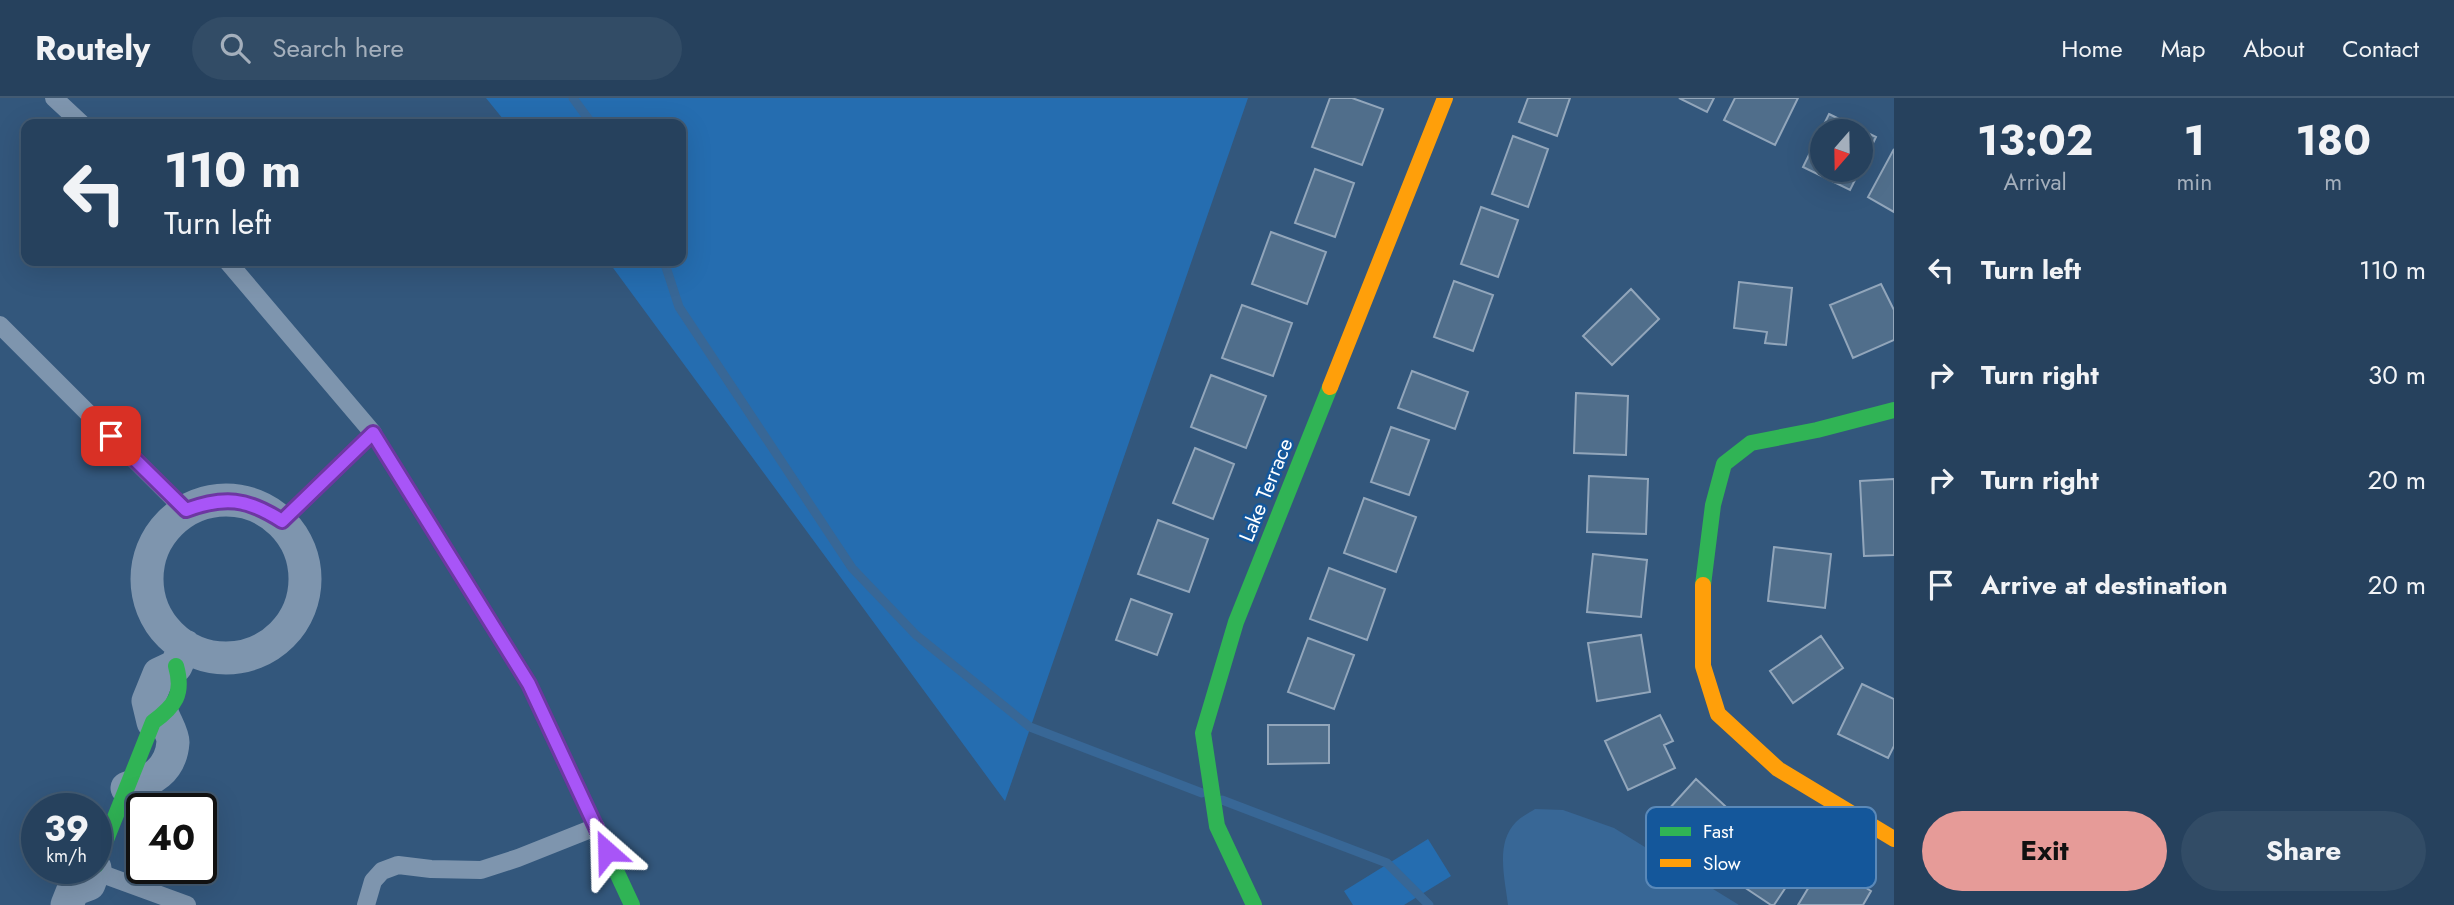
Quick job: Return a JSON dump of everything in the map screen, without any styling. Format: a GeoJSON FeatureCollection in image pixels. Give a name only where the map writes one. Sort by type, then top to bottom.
{"type":"FeatureCollection","features":[{"type":"Feature","properties":{"kind":"street","name":"Lake Terrace"},"geometry":{"type":"LineString","coordinates":[[1254,905],[1217,826],[1203,733],[1236,622],[1445,98]]}},
{"type":"Feature","properties":{"kind":"street"},"geometry":{"type":"LineString","coordinates":[[1841,807],[1778,769],[1718,714],[1703,666],[1702,590],[1713,505],[1724,464],[1751,443],[1817,430],[1894,410]]}},
{"type":"Feature","properties":{"kind":"street"},"geometry":{"type":"LineString","coordinates":[[282,521],[373,433],[529,684],[596,827],[625,903]]}},
{"type":"Feature","properties":{"kind":"street"},"geometry":{"type":"LineString","coordinates":[[112,827],[127,788],[153,780],[166,764],[173,741],[148,701],[159,674],[180,656],[233,658],[257,652],[279,639],[295,620],[304,596],[306,571],[299,547],[282,521],[264,509],[239,501],[211,501],[186,510],[165,528],[151,551],[147,578],[151,605],[180,656]]}},
{"type":"Feature","properties":{"kind":"street"},"geometry":{"type":"LineString","coordinates":[[1876,828],[1894,839]]}},
{"type":"Feature","properties":{"kind":"lane"},"geometry":{"type":"LineString","coordinates":[[54,98],[77,119]]}},
{"type":"Feature","properties":{"kind":"lane"},"geometry":{"type":"LineString","coordinates":[[232,266],[373,433]]}},
{"type":"Feature","properties":{"kind":"lane"},"geometry":{"type":"LineString","coordinates":[[0,325],[186,510]]}},
{"type":"Feature","properties":{"kind":"lane"},"geometry":{"type":"LineString","coordinates":[[366,905],[373,881],[382,872],[398,865],[481,870],[596,827]]}},
{"type":"Feature","properties":{"kind":"lane"},"geometry":{"type":"LineString","coordinates":[[94,884],[187,905]]}},
{"type":"Feature","properties":{"kind":"shaded area"},"geometry":{"type":"Polygon","coordinates":[[[486,98],[1248,98],[1005,801],[612,266],[686,266],[686,119],[503,119],[486,98]]]}},
{"type":"Feature","properties":{"kind":"shaded area"},"geometry":{"type":"Polygon","coordinates":[[[1535,809],[1563,810],[1614,828],[1646,848],[1646,888],[1711,888],[1739,905],[1508,905],[1503,851],[1510,831],[1535,809]]]}},
{"type":"Feature","properties":{"kind":"shaded area"},"geometry":{"type":"Polygon","coordinates":[[[1428,839],[1451,876],[1404,905],[1353,905],[1344,891],[1428,839]]]}},
{"type":"Feature","properties":{"kind":"building"},"geometry":{"type":"Polygon","coordinates":[[[1330,98],[1352,98],[1383,109],[1362,165],[1312,147],[1330,98]]]}},
{"type":"Feature","properties":{"kind":"building"},"geometry":{"type":"Polygon","coordinates":[[[1528,98],[1570,98],[1557,136],[1519,122],[1528,98]]]}},
{"type":"Feature","properties":{"kind":"building"},"geometry":{"type":"Polygon","coordinates":[[[1679,98],[1714,98],[1707,112],[1679,98]]]}},
{"type":"Feature","properties":{"kind":"building"},"geometry":{"type":"Polygon","coordinates":[[[1735,98],[1798,98],[1775,145],[1724,120],[1735,98]]]}},
{"type":"Feature","properties":{"kind":"building"},"geometry":{"type":"Polygon","coordinates":[[[1829,114],[1839,119],[1827,119],[1829,114]]]}},
{"type":"Feature","properties":{"kind":"building"},"geometry":{"type":"Polygon","coordinates":[[[1513,136],[1548,149],[1528,207],[1492,194],[1513,136]]]}},
{"type":"Feature","properties":{"kind":"building"},"geometry":{"type":"Polygon","coordinates":[[[1894,149],[1894,212],[1868,197],[1894,149]]]}},
{"type":"Feature","properties":{"kind":"building"},"geometry":{"type":"Polygon","coordinates":[[[1810,153],[1810,170],[1803,167],[1810,153]]]}},
{"type":"Feature","properties":{"kind":"building"},"geometry":{"type":"Polygon","coordinates":[[[1315,169],[1354,183],[1335,237],[1295,223],[1315,169]]]}},
{"type":"Feature","properties":{"kind":"building"},"geometry":{"type":"Polygon","coordinates":[[[1834,182],[1854,182],[1850,190],[1834,182]]]}},
{"type":"Feature","properties":{"kind":"building"},"geometry":{"type":"Polygon","coordinates":[[[1481,207],[1518,220],[1498,277],[1461,264],[1481,207]]]}},
{"type":"Feature","properties":{"kind":"building"},"geometry":{"type":"Polygon","coordinates":[[[1271,232],[1326,252],[1307,304],[1252,284],[1271,232]]]}},
{"type":"Feature","properties":{"kind":"building"},"geometry":{"type":"Polygon","coordinates":[[[1454,281],[1493,295],[1473,351],[1434,337],[1454,281]]]}},
{"type":"Feature","properties":{"kind":"building"},"geometry":{"type":"Polygon","coordinates":[[[1739,282],[1792,288],[1786,345],[1765,343],[1767,332],[1734,328],[1739,282]]]}},
{"type":"Feature","properties":{"kind":"building"},"geometry":{"type":"Polygon","coordinates":[[[1881,284],[1894,310],[1894,340],[1853,358],[1830,305],[1881,284]]]}},
{"type":"Feature","properties":{"kind":"building"},"geometry":{"type":"Polygon","coordinates":[[[1631,289],[1659,319],[1612,365],[1583,336],[1631,289]]]}},
{"type":"Feature","properties":{"kind":"building"},"geometry":{"type":"Polygon","coordinates":[[[1242,305],[1292,323],[1273,376],[1222,358],[1242,305]]]}},
{"type":"Feature","properties":{"kind":"building"},"geometry":{"type":"Polygon","coordinates":[[[1412,371],[1468,392],[1455,429],[1398,408],[1412,371]]]}},
{"type":"Feature","properties":{"kind":"building"},"geometry":{"type":"Polygon","coordinates":[[[1211,375],[1266,396],[1246,448],[1191,427],[1211,375]]]}},
{"type":"Feature","properties":{"kind":"building"},"geometry":{"type":"Polygon","coordinates":[[[1576,393],[1628,396],[1626,455],[1574,453],[1576,393]]]}},
{"type":"Feature","properties":{"kind":"building"},"geometry":{"type":"Polygon","coordinates":[[[1391,427],[1429,440],[1409,495],[1371,482],[1391,427]]]}},
{"type":"Feature","properties":{"kind":"building"},"geometry":{"type":"Polygon","coordinates":[[[1195,448],[1234,464],[1213,519],[1173,503],[1195,448]]]}},
{"type":"Feature","properties":{"kind":"building"},"geometry":{"type":"Polygon","coordinates":[[[1589,476],[1648,479],[1646,534],[1587,532],[1589,476]]]}},
{"type":"Feature","properties":{"kind":"building"},"geometry":{"type":"Polygon","coordinates":[[[1894,479],[1894,555],[1864,556],[1860,481],[1894,479]]]}},
{"type":"Feature","properties":{"kind":"building"},"geometry":{"type":"Polygon","coordinates":[[[1364,498],[1416,517],[1396,572],[1344,553],[1364,498]]]}},
{"type":"Feature","properties":{"kind":"building"},"geometry":{"type":"Polygon","coordinates":[[[1158,520],[1208,539],[1189,592],[1138,574],[1158,520]]]}},
{"type":"Feature","properties":{"kind":"building"},"geometry":{"type":"Polygon","coordinates":[[[1774,547],[1831,554],[1825,608],[1768,601],[1774,547]]]}},
{"type":"Feature","properties":{"kind":"building"},"geometry":{"type":"Polygon","coordinates":[[[1593,554],[1647,560],[1641,617],[1587,612],[1593,554]]]}},
{"type":"Feature","properties":{"kind":"building"},"geometry":{"type":"Polygon","coordinates":[[[1329,568],[1385,589],[1367,640],[1310,619],[1329,568]]]}},
{"type":"Feature","properties":{"kind":"building"},"geometry":{"type":"Polygon","coordinates":[[[1131,599],[1172,614],[1157,655],[1116,640],[1131,599]]]}},
{"type":"Feature","properties":{"kind":"building"},"geometry":{"type":"Polygon","coordinates":[[[1641,635],[1650,692],[1597,701],[1588,643],[1641,635]]]}},
{"type":"Feature","properties":{"kind":"building"},"geometry":{"type":"Polygon","coordinates":[[[1821,636],[1843,668],[1793,703],[1770,671],[1821,636]]]}},
{"type":"Feature","properties":{"kind":"building"},"geometry":{"type":"Polygon","coordinates":[[[1308,638],[1354,655],[1334,709],[1288,692],[1308,638]]]}},
{"type":"Feature","properties":{"kind":"building"},"geometry":{"type":"Polygon","coordinates":[[[1862,684],[1894,699],[1894,746],[1888,758],[1838,734],[1862,684]]]}},
{"type":"Feature","properties":{"kind":"building"},"geometry":{"type":"Polygon","coordinates":[[[1660,715],[1673,741],[1664,745],[1675,768],[1628,790],[1605,741],[1660,715]]]}},
{"type":"Feature","properties":{"kind":"building"},"geometry":{"type":"Polygon","coordinates":[[[1268,725],[1329,725],[1329,763],[1268,764],[1268,725]]]}},
{"type":"Feature","properties":{"kind":"building"},"geometry":{"type":"Polygon","coordinates":[[[1696,779],[1726,807],[1671,807],[1696,779]]]}},
{"type":"Feature","properties":{"kind":"building"},"geometry":{"type":"Polygon","coordinates":[[[1746,888],[1785,888],[1774,905],[1746,888]]]}},
{"type":"Feature","properties":{"kind":"building"},"geometry":{"type":"Polygon","coordinates":[[[1808,888],[1866,888],[1871,891],[1863,905],[1798,905],[1808,888]]]}},
{"type":"Feature","properties":{"kind":"waterway"},"geometry":{"type":"LineString","coordinates":[[573,98],[588,119]]}},
{"type":"Feature","properties":{"kind":"waterway"},"geometry":{"type":"LineString","coordinates":[[666,266],[679,307],[852,568],[916,635],[1030,727],[1202,793]]}},
{"type":"Feature","properties":{"kind":"waterway"},"geometry":{"type":"LineString","coordinates":[[1222,800],[1387,863],[1429,905]]}},
{"type":"Feature","properties":{"kind":"traffic: fast"},"geometry":{"type":"LineString","coordinates":[[1254,905],[1217,826],[1203,733],[1236,622],[1330,387]]}},
{"type":"Feature","properties":{"kind":"traffic: fast"},"geometry":{"type":"LineString","coordinates":[[1703,585],[1713,505],[1724,464],[1751,443],[1817,430],[1894,410]]}},
{"type":"Feature","properties":{"kind":"traffic: fast"},"geometry":{"type":"LineString","coordinates":[[486,615],[529,684],[632,905]]}},
{"type":"Feature","properties":{"kind":"traffic: fast"},"geometry":{"type":"LineString","coordinates":[[112,825],[153,722],[176,698],[179,684],[176,666]]}},
{"type":"Feature","properties":{"kind":"traffic: slow"},"geometry":{"type":"LineString","coordinates":[[1330,387],[1445,98]]}},
{"type":"Feature","properties":{"kind":"traffic: slow"},"geometry":{"type":"LineString","coordinates":[[282,521],[373,433],[486,615]]}},
{"type":"Feature","properties":{"kind":"traffic: slow"},"geometry":{"type":"LineString","coordinates":[[1703,585],[1703,666],[1718,714],[1778,769],[1841,807]]}},
{"type":"Feature","properties":{"kind":"traffic: slow"},"geometry":{"type":"LineString","coordinates":[[1876,828],[1894,839]]}},
{"type":"Feature","properties":{"kind":"route"},"geometry":{"type":"LineString","coordinates":[[111,436],[186,510],[211,501],[239,501],[264,509],[282,521],[373,433],[529,684],[607,851]]}}]}
